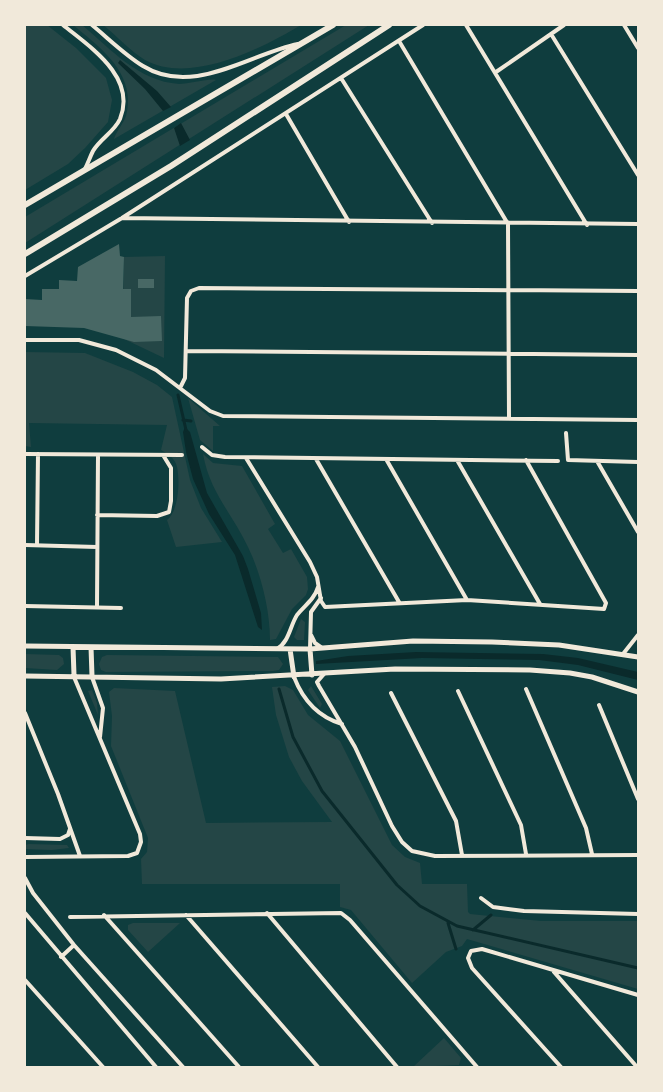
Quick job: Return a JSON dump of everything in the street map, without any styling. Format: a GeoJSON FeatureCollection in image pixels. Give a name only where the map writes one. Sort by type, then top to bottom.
{"type":"FeatureCollection","features":[{"type":"Feature","properties":{"kind":"main road"},"geometry":{"type":"LineString","coordinates":[[27,203],[333,25]]}},
{"type":"Feature","properties":{"kind":"main road"},"geometry":{"type":"LineString","coordinates":[[25,254],[170,166],[389,25]]}},
{"type":"Feature","properties":{"kind":"street"},"geometry":{"type":"LineString","coordinates":[[63,25],[112,68],[121,86],[123,98],[120,119],[94,150],[84,171]]}},
{"type":"Feature","properties":{"kind":"street"},"geometry":{"type":"LineString","coordinates":[[92,25],[144,67],[162,74],[178,77],[216,72],[277,48],[305,42]]}},
{"type":"Feature","properties":{"kind":"street"},"geometry":{"type":"LineString","coordinates":[[25,276],[122,218],[423,25]]}},
{"type":"Feature","properties":{"kind":"street"},"geometry":{"type":"LineString","coordinates":[[466,25],[588,225]]}},
{"type":"Feature","properties":{"kind":"street"},"geometry":{"type":"LineString","coordinates":[[496,72],[564,25]]}},
{"type":"Feature","properties":{"kind":"street"},"geometry":{"type":"LineString","coordinates":[[624,25],[638,48]]}},
{"type":"Feature","properties":{"kind":"street"},"geometry":{"type":"LineString","coordinates":[[551,34],[638,175]]}},
{"type":"Feature","properties":{"kind":"street"},"geometry":{"type":"LineString","coordinates":[[399,41],[508,224],[509,417]]}},
{"type":"Feature","properties":{"kind":"street"},"geometry":{"type":"LineString","coordinates":[[341,78],[432,223]]}},
{"type":"Feature","properties":{"kind":"street"},"geometry":{"type":"LineString","coordinates":[[286,114],[350,222]]}},
{"type":"Feature","properties":{"kind":"street"},"geometry":{"type":"LineString","coordinates":[[122,218],[588,225],[638,224]]}},
{"type":"Feature","properties":{"kind":"street"},"geometry":{"type":"LineString","coordinates":[[180,388],[186,378],[187,298],[191,291],[199,288],[638,291]]}},
{"type":"Feature","properties":{"kind":"street"},"geometry":{"type":"LineString","coordinates":[[25,340],[79,340],[104,345],[156,370],[210,412],[222,416],[509,417],[638,420]]}},
{"type":"Feature","properties":{"kind":"street"},"geometry":{"type":"LineString","coordinates":[[187,351],[638,355]]}},
{"type":"Feature","properties":{"kind":"street"},"geometry":{"type":"LineString","coordinates":[[566,433],[568,460],[638,462]]}},
{"type":"Feature","properties":{"kind":"street"},"geometry":{"type":"LineString","coordinates":[[202,447],[215,456],[246,458],[558,460]]}},
{"type":"Feature","properties":{"kind":"street"},"geometry":{"type":"LineString","coordinates":[[25,454],[182,455]]}},
{"type":"Feature","properties":{"kind":"street"},"geometry":{"type":"LineString","coordinates":[[37,546],[38,454]]}},
{"type":"Feature","properties":{"kind":"street"},"geometry":{"type":"LineString","coordinates":[[97,607],[98,455]]}},
{"type":"Feature","properties":{"kind":"street"},"geometry":{"type":"LineString","coordinates":[[98,515],[157,516],[169,512],[171,468],[163,455]]}},
{"type":"Feature","properties":{"kind":"street"},"geometry":{"type":"LineString","coordinates":[[246,458],[310,562],[319,585],[324,606],[467,600],[602,610],[606,607],[526,460]]}},
{"type":"Feature","properties":{"kind":"street"},"geometry":{"type":"LineString","coordinates":[[316,459],[399,602]]}},
{"type":"Feature","properties":{"kind":"street"},"geometry":{"type":"LineString","coordinates":[[386,459],[467,600]]}},
{"type":"Feature","properties":{"kind":"street"},"geometry":{"type":"LineString","coordinates":[[457,460],[540,604]]}},
{"type":"Feature","properties":{"kind":"street"},"geometry":{"type":"LineString","coordinates":[[597,461],[638,532]]}},
{"type":"Feature","properties":{"kind":"street"},"geometry":{"type":"LineString","coordinates":[[25,545],[97,548]]}},
{"type":"Feature","properties":{"kind":"street"},"geometry":{"type":"LineString","coordinates":[[277,649],[288,634],[297,616],[312,599],[319,585]]}},
{"type":"Feature","properties":{"kind":"street"},"geometry":{"type":"LineString","coordinates":[[321,598],[311,612],[310,649],[312,675],[355,746],[392,826],[402,842],[412,851],[425,855],[638,855]]}},
{"type":"Feature","properties":{"kind":"street"},"geometry":{"type":"LineString","coordinates":[[25,606],[121,608]]}},
{"type":"Feature","properties":{"kind":"street"},"geometry":{"type":"LineString","coordinates":[[310,630],[315,643],[323,648]]}},
{"type":"Feature","properties":{"kind":"street"},"geometry":{"type":"LineString","coordinates":[[288,634],[294,676],[301,691],[313,708],[329,720],[342,724]]}},
{"type":"Feature","properties":{"kind":"street"},"geometry":{"type":"LineString","coordinates":[[623,654],[638,635]]}},
{"type":"Feature","properties":{"kind":"street"},"geometry":{"type":"LineString","coordinates":[[25,646],[310,649],[413,641],[492,642],[559,645],[638,657]]}},
{"type":"Feature","properties":{"kind":"street"},"geometry":{"type":"LineString","coordinates":[[25,856],[132,855],[138,851],[141,845],[140,834],[74,675],[73,647]]}},
{"type":"Feature","properties":{"kind":"street"},"geometry":{"type":"LineString","coordinates":[[91,647],[92,676],[103,708],[100,737]]}},
{"type":"Feature","properties":{"kind":"street"},"geometry":{"type":"LineString","coordinates":[[25,676],[74,675],[212,679],[294,676],[394,669],[552,671],[592,677],[638,692]]}},
{"type":"Feature","properties":{"kind":"street"},"geometry":{"type":"LineString","coordinates":[[319,686],[318,682],[324,674]]}},
{"type":"Feature","properties":{"kind":"street"},"geometry":{"type":"LineString","coordinates":[[526,689],[586,828],[592,854]]}},
{"type":"Feature","properties":{"kind":"street"},"geometry":{"type":"LineString","coordinates":[[458,691],[522,825],[526,854]]}},
{"type":"Feature","properties":{"kind":"street"},"geometry":{"type":"LineString","coordinates":[[391,693],[456,821],[462,855]]}},
{"type":"Feature","properties":{"kind":"street"},"geometry":{"type":"LineString","coordinates":[[599,705],[638,799]]}},
{"type":"Feature","properties":{"kind":"street"},"geometry":{"type":"LineString","coordinates":[[25,713],[80,856]]}},
{"type":"Feature","properties":{"kind":"street"},"geometry":{"type":"LineString","coordinates":[[25,838],[62,838],[68,835],[70,826]]}},
{"type":"Feature","properties":{"kind":"street"},"geometry":{"type":"LineString","coordinates":[[25,878],[34,893],[74,945],[183,1067]]}},
{"type":"Feature","properties":{"kind":"street"},"geometry":{"type":"LineString","coordinates":[[481,898],[493,907],[524,911],[638,914]]}},
{"type":"Feature","properties":{"kind":"street"},"geometry":{"type":"LineString","coordinates":[[70,917],[337,912],[346,916],[476,1067]]}},
{"type":"Feature","properties":{"kind":"street"},"geometry":{"type":"LineString","coordinates":[[25,913],[156,1067]]}},
{"type":"Feature","properties":{"kind":"street"},"geometry":{"type":"LineString","coordinates":[[267,913],[397,1067]]}},
{"type":"Feature","properties":{"kind":"street"},"geometry":{"type":"LineString","coordinates":[[104,915],[239,1067]]}},
{"type":"Feature","properties":{"kind":"street"},"geometry":{"type":"LineString","coordinates":[[186,915],[318,1067]]}},
{"type":"Feature","properties":{"kind":"street"},"geometry":{"type":"LineString","coordinates":[[61,957],[74,945]]}},
{"type":"Feature","properties":{"kind":"street"},"geometry":{"type":"LineString","coordinates":[[561,1067],[472,968],[468,958],[472,951],[478,949],[638,995]]}},
{"type":"Feature","properties":{"kind":"street"},"geometry":{"type":"LineString","coordinates":[[554,972],[637,1067]]}},
{"type":"Feature","properties":{"kind":"street"},"geometry":{"type":"LineString","coordinates":[[25,980],[103,1067]]}},
{"type":"Feature","properties":{"kind":"shaded area"},"geometry":{"type":"Polygon","coordinates":[[[25,25],[47,25],[76,48],[106,78],[112,100],[108,122],[85,148],[68,164],[25,190],[25,25]]]}},
{"type":"Feature","properties":{"kind":"shaded area"},"geometry":{"type":"Polygon","coordinates":[[[73,25],[82,25],[126,63],[138,71],[164,82],[179,84],[216,80],[114,139],[126,116],[128,101],[126,87],[114,63],[95,43],[73,25]]]}},
{"type":"Feature","properties":{"kind":"shaded area"},"geometry":{"type":"Polygon","coordinates":[[[103,25],[301,25],[266,44],[225,61],[183,68],[163,67],[145,60],[103,25]]]}},
{"type":"Feature","properties":{"kind":"shaded area"},"geometry":{"type":"Polygon","coordinates":[[[346,25],[369,25],[25,243],[25,217],[346,25]]]}},
{"type":"Feature","properties":{"kind":"shaded area"},"geometry":{"type":"Polygon","coordinates":[[[120,60],[157,91],[171,107],[163,111],[145,89],[118,63],[120,60]]]}},
{"type":"Feature","properties":{"kind":"shaded area"},"geometry":{"type":"Polygon","coordinates":[[[181,123],[190,140],[180,146],[174,128],[181,123]]]}},
{"type":"Feature","properties":{"kind":"shaded area"},"geometry":{"type":"Polygon","coordinates":[[[165,256],[164,358],[122,338],[124,257],[165,256]]]}},
{"type":"Feature","properties":{"kind":"shaded area"},"geometry":{"type":"Polygon","coordinates":[[[25,352],[85,353],[133,372],[157,385],[172,397],[190,480],[201,508],[222,542],[176,547],[167,520],[171,516],[176,503],[178,473],[173,459],[161,450],[167,425],[29,423],[31,447],[25,446],[25,352]]]}},
{"type":"Feature","properties":{"kind":"shaded area"},"geometry":{"type":"Polygon","coordinates":[[[188,398],[220,426],[213,426],[213,451],[200,440],[188,398]]]}},
{"type":"Feature","properties":{"kind":"shaded area"},"geometry":{"type":"Polygon","coordinates":[[[185,427],[190,432],[207,493],[243,556],[248,569],[261,613],[262,630],[258,627],[235,555],[209,514],[193,479],[186,452],[183,432],[185,427]]]}},
{"type":"Feature","properties":{"kind":"shaded area"},"geometry":{"type":"Polygon","coordinates":[[[203,454],[213,463],[242,466],[275,524],[268,529],[283,553],[291,549],[307,577],[308,589],[306,595],[292,609],[276,639],[270,640],[270,628],[261,580],[253,558],[242,535],[216,492],[206,468],[203,454]]]}},
{"type":"Feature","properties":{"kind":"shaded area"},"geometry":{"type":"Polygon","coordinates":[[[301,619],[305,622],[304,640],[297,640],[294,637],[301,619]]]}},
{"type":"Feature","properties":{"kind":"shaded area"},"geometry":{"type":"Polygon","coordinates":[[[416,652],[543,654],[578,658],[638,672],[638,680],[578,665],[539,660],[422,658],[316,664],[316,661],[348,656],[416,652]]]}},
{"type":"Feature","properties":{"kind":"shaded area"},"geometry":{"type":"Polygon","coordinates":[[[25,654],[59,655],[63,658],[64,664],[57,670],[25,668],[25,654]]]}},
{"type":"Feature","properties":{"kind":"shaded area"},"geometry":{"type":"Polygon","coordinates":[[[107,655],[278,657],[283,664],[279,670],[273,671],[106,672],[101,670],[99,664],[102,657],[107,655]]]}},
{"type":"Feature","properties":{"kind":"shaded area"},"geometry":{"type":"Polygon","coordinates":[[[285,686],[293,690],[308,715],[340,741],[392,845],[405,857],[420,863],[422,884],[467,884],[468,912],[470,914],[541,921],[638,921],[638,989],[467,939],[462,946],[446,952],[412,983],[351,910],[340,907],[340,884],[142,884],[141,859],[147,852],[148,838],[111,746],[112,716],[109,692],[114,688],[175,691],[206,823],[332,822],[302,781],[289,757],[276,715],[272,687],[285,686]]]}},
{"type":"Feature","properties":{"kind":"shaded area"},"geometry":{"type":"Polygon","coordinates":[[[311,686],[322,704],[320,708],[308,690],[311,686]]]}},
{"type":"Feature","properties":{"kind":"shaded area"},"geometry":{"type":"Polygon","coordinates":[[[92,690],[97,703],[98,715],[88,691],[92,690]]]}},
{"type":"Feature","properties":{"kind":"shaded area"},"geometry":{"type":"Polygon","coordinates":[[[25,845],[67,845],[69,848],[52,850],[25,849],[25,845]]]}},
{"type":"Feature","properties":{"kind":"shaded area"},"geometry":{"type":"Polygon","coordinates":[[[133,923],[180,923],[148,952],[128,930],[128,925],[133,923]]]}},
{"type":"Feature","properties":{"kind":"shaded area"},"geometry":{"type":"Polygon","coordinates":[[[444,1038],[461,1058],[459,1065],[413,1067],[444,1038]]]}},
{"type":"Feature","properties":{"kind":"building"},"geometry":{"type":"Polygon","coordinates":[[[119,244],[120,256],[124,257],[123,289],[131,289],[131,317],[161,316],[162,341],[134,342],[84,328],[25,326],[25,299],[42,300],[42,289],[59,289],[59,280],[77,281],[78,267],[119,244]]]}},
{"type":"Feature","properties":{"kind":"building"},"geometry":{"type":"Polygon","coordinates":[[[138,279],[154,279],[154,288],[138,288],[138,279]]]}},
{"type":"Feature","properties":{"kind":"waterway"},"geometry":{"type":"LineString","coordinates":[[178,395],[186,430]]}},
{"type":"Feature","properties":{"kind":"waterway"},"geometry":{"type":"LineString","coordinates":[[183,420],[191,421]]}},
{"type":"Feature","properties":{"kind":"waterway"},"geometry":{"type":"LineString","coordinates":[[279,689],[293,737],[322,791],[397,885],[420,906],[457,926],[638,968]]}},
{"type":"Feature","properties":{"kind":"waterway"},"geometry":{"type":"LineString","coordinates":[[473,930],[491,915]]}},
{"type":"Feature","properties":{"kind":"waterway"},"geometry":{"type":"LineString","coordinates":[[448,923],[456,949]]}}]}
